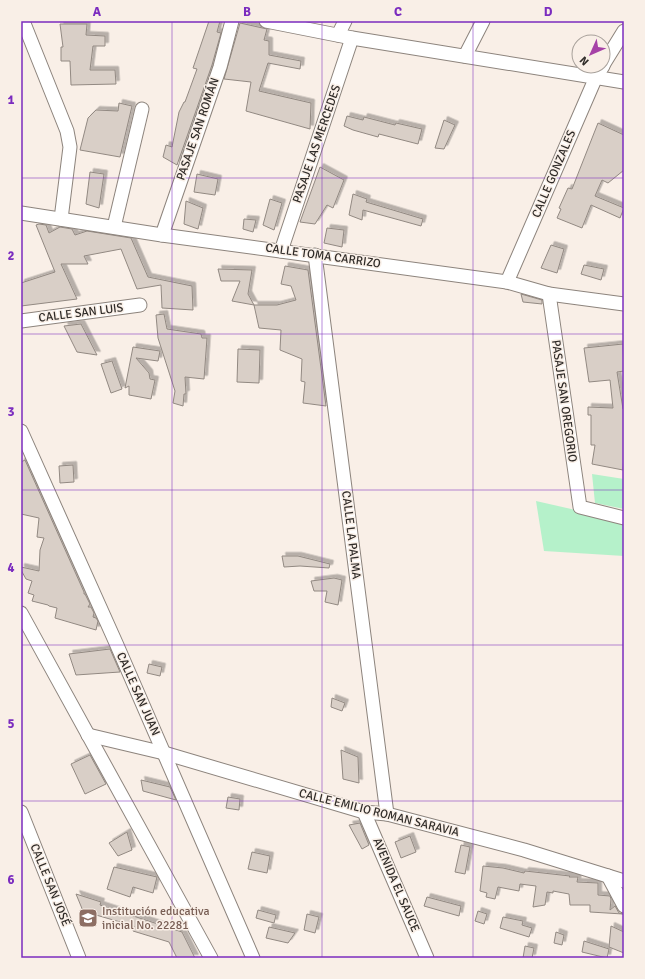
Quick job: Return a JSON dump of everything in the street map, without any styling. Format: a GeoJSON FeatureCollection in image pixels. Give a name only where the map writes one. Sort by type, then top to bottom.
{"type":"FeatureCollection","features":[{"type":"Feature","properties":{"kind":"street"},"geometry":{"type":"LineString","coordinates":[[23,21],[67,131],[70,147],[61,219]]}},
{"type":"Feature","properties":{"kind":"street","name":"PASAJE SAN ROMÁN"},"geometry":{"type":"LineString","coordinates":[[162,235],[220,67],[232,21]]}},
{"type":"Feature","properties":{"kind":"street"},"geometry":{"type":"LineString","coordinates":[[266,21],[352,38],[624,82]]}},
{"type":"Feature","properties":{"kind":"street"},"geometry":{"type":"LineString","coordinates":[[338,35],[345,21]]}},
{"type":"Feature","properties":{"kind":"street"},"geometry":{"type":"LineString","coordinates":[[465,56],[483,21]]}},
{"type":"Feature","properties":{"kind":"street","name":"CALLE GONZALES"},"geometry":{"type":"LineString","coordinates":[[611,53],[624,31]]}},
{"type":"Feature","properties":{"kind":"street","name":"PASAJE LAS MERCEDES"},"geometry":{"type":"LineString","coordinates":[[281,251],[352,38]]}},
{"type":"Feature","properties":{"kind":"street","name":"CALLE GONZALES"},"geometry":{"type":"LineString","coordinates":[[507,282],[598,74]]}},
{"type":"Feature","properties":{"kind":"street"},"geometry":{"type":"LineString","coordinates":[[114,227],[142,109]]}},
{"type":"Feature","properties":{"kind":"street","name":"CALLE TOMA CARRIZO"},"geometry":{"type":"LineString","coordinates":[[21,213],[162,235],[507,282],[549,294],[624,304]]}},
{"type":"Feature","properties":{"kind":"street","name":"CALLE LA PALMA"},"geometry":{"type":"LineString","coordinates":[[315,255],[387,814]]}},
{"type":"Feature","properties":{"kind":"street","name":"PASAJE SAN OREGORIO"},"geometry":{"type":"LineString","coordinates":[[549,294],[580,507],[624,518]]}},
{"type":"Feature","properties":{"kind":"street","name":"CALLE SAN LUIS"},"geometry":{"type":"LineString","coordinates":[[21,321],[140,305]]}},
{"type":"Feature","properties":{"kind":"street","name":"CALLE SAN JUAN"},"geometry":{"type":"LineString","coordinates":[[21,431],[26,455],[164,753],[253,958]]}},
{"type":"Feature","properties":{"kind":"street"},"geometry":{"type":"LineString","coordinates":[[21,613],[211,958]]}},
{"type":"Feature","properties":{"kind":"street","name":"CALLE EMILIO ROMAN SARAVIA"},"geometry":{"type":"LineString","coordinates":[[88,735],[164,753],[364,812],[387,814],[524,850],[624,881]]}},
{"type":"Feature","properties":{"kind":"street","name":"CALLE SAN JOSÉ"},"geometry":{"type":"LineString","coordinates":[[21,812],[79,958]]}},
{"type":"Feature","properties":{"kind":"street","name":"AVENIDA EL SAUCE"},"geometry":{"type":"LineString","coordinates":[[364,812],[427,958]]}},
{"type":"Feature","properties":{"kind":"street"},"geometry":{"type":"LineString","coordinates":[[608,876],[624,906]]}},
{"type":"Feature","properties":{"kind":"green space"},"geometry":{"type":"Polygon","coordinates":[[[592,474],[624,479],[624,509],[595,503],[592,474]]]}},
{"type":"Feature","properties":{"kind":"green space"},"geometry":{"type":"Polygon","coordinates":[[[536,501],[624,521],[624,556],[544,551],[536,501]]]}},
{"type":"Feature","properties":{"kind":"building"},"geometry":{"type":"Polygon","coordinates":[[[209,21],[220,21],[217,32],[221,33],[212,65],[177,165],[163,157],[166,145],[172,147],[179,112],[185,102],[197,69],[193,68],[209,21]]]}},
{"type":"Feature","properties":{"kind":"building"},"geometry":{"type":"Polygon","coordinates":[[[240,23],[267,29],[264,40],[269,41],[269,55],[301,61],[300,69],[268,63],[259,91],[311,103],[310,129],[246,111],[251,82],[224,79],[240,23]]]}},
{"type":"Feature","properties":{"kind":"building"},"geometry":{"type":"Polygon","coordinates":[[[60,24],[87,24],[86,35],[105,36],[105,46],[93,46],[90,70],[115,70],[116,84],[71,85],[70,61],[61,61],[61,47],[63,47],[60,24]]]}},
{"type":"Feature","properties":{"kind":"building"},"geometry":{"type":"Polygon","coordinates":[[[119,103],[132,106],[120,157],[80,150],[88,118],[96,110],[118,111],[119,103]]]}},
{"type":"Feature","properties":{"kind":"building"},"geometry":{"type":"Polygon","coordinates":[[[347,116],[363,120],[364,117],[395,125],[396,123],[422,129],[418,144],[379,134],[378,137],[353,130],[344,126],[347,116]]]}},
{"type":"Feature","properties":{"kind":"building"},"geometry":{"type":"Polygon","coordinates":[[[444,120],[455,125],[444,149],[435,148],[444,120]]]}},
{"type":"Feature","properties":{"kind":"building"},"geometry":{"type":"Polygon","coordinates":[[[598,123],[624,135],[624,170],[608,183],[602,180],[595,196],[624,208],[620,218],[591,205],[582,228],[557,218],[561,209],[559,208],[568,188],[572,189],[598,123]]]}},
{"type":"Feature","properties":{"kind":"building"},"geometry":{"type":"Polygon","coordinates":[[[320,167],[344,180],[333,208],[327,205],[315,224],[300,222],[320,167]]]}},
{"type":"Feature","properties":{"kind":"building"},"geometry":{"type":"Polygon","coordinates":[[[90,172],[104,174],[99,208],[86,204],[90,172]]]}},
{"type":"Feature","properties":{"kind":"building"},"geometry":{"type":"Polygon","coordinates":[[[197,174],[218,179],[215,195],[194,192],[197,174]]]}},
{"type":"Feature","properties":{"kind":"building"},"geometry":{"type":"Polygon","coordinates":[[[353,194],[367,199],[366,202],[423,219],[421,226],[363,210],[362,220],[349,215],[353,194]]]}},
{"type":"Feature","properties":{"kind":"building"},"geometry":{"type":"Polygon","coordinates":[[[270,199],[282,203],[274,230],[263,225],[270,199]]]}},
{"type":"Feature","properties":{"kind":"building"},"geometry":{"type":"Polygon","coordinates":[[[186,201],[203,208],[198,229],[184,224],[186,201]]]}},
{"type":"Feature","properties":{"kind":"building"},"geometry":{"type":"Polygon","coordinates":[[[244,219],[256,220],[253,232],[243,229],[244,219]]]}},
{"type":"Feature","properties":{"kind":"building"},"geometry":{"type":"Polygon","coordinates":[[[36,225],[46,225],[49,233],[60,227],[72,229],[75,235],[87,231],[131,238],[148,277],[192,286],[193,310],[162,308],[161,285],[137,289],[121,249],[84,256],[88,264],[61,264],[77,299],[21,306],[21,283],[55,272],[36,225]]]}},
{"type":"Feature","properties":{"kind":"building"},"geometry":{"type":"Polygon","coordinates":[[[327,228],[344,230],[342,247],[324,243],[327,228]]]}},
{"type":"Feature","properties":{"kind":"building"},"geometry":{"type":"Polygon","coordinates":[[[551,245],[564,249],[557,273],[541,268],[551,245]]]}},
{"type":"Feature","properties":{"kind":"building"},"geometry":{"type":"Polygon","coordinates":[[[584,265],[604,269],[601,280],[581,274],[584,265]]]}},
{"type":"Feature","properties":{"kind":"building"},"geometry":{"type":"Polygon","coordinates":[[[285,266],[308,270],[326,406],[303,403],[305,382],[301,381],[302,359],[280,350],[281,330],[259,328],[254,305],[277,305],[296,300],[291,286],[281,284],[285,266]]]}},
{"type":"Feature","properties":{"kind":"building"},"geometry":{"type":"Polygon","coordinates":[[[218,269],[252,270],[248,294],[254,305],[232,301],[240,281],[221,281],[218,269]]]}},
{"type":"Feature","properties":{"kind":"building"},"geometry":{"type":"Polygon","coordinates":[[[521,294],[542,300],[542,304],[523,302],[521,294]]]}},
{"type":"Feature","properties":{"kind":"building"},"geometry":{"type":"Polygon","coordinates":[[[164,314],[167,329],[201,334],[202,338],[207,338],[204,379],[185,377],[186,394],[184,394],[183,406],[173,403],[175,391],[158,338],[156,315],[164,314]]]}},
{"type":"Feature","properties":{"kind":"building"},"geometry":{"type":"Polygon","coordinates":[[[81,324],[97,355],[77,352],[64,326],[81,324]]]}},
{"type":"Feature","properties":{"kind":"building"},"geometry":{"type":"Polygon","coordinates":[[[623,344],[624,371],[617,372],[624,409],[623,470],[592,464],[595,445],[591,445],[591,415],[588,415],[588,407],[613,408],[610,380],[589,382],[584,348],[623,344]]]}},
{"type":"Feature","properties":{"kind":"building"},"geometry":{"type":"Polygon","coordinates":[[[133,347],[160,351],[158,361],[136,358],[149,373],[150,379],[155,380],[151,399],[129,395],[129,386],[125,388],[133,347]]]}},
{"type":"Feature","properties":{"kind":"building"},"geometry":{"type":"Polygon","coordinates":[[[238,349],[260,350],[259,383],[237,382],[238,349]]]}},
{"type":"Feature","properties":{"kind":"building"},"geometry":{"type":"Polygon","coordinates":[[[112,361],[122,389],[111,393],[101,364],[112,361]]]}},
{"type":"Feature","properties":{"kind":"building"},"geometry":{"type":"Polygon","coordinates":[[[25,460],[84,594],[90,604],[88,607],[91,607],[94,613],[93,617],[98,621],[96,630],[55,618],[57,608],[32,601],[34,595],[28,593],[32,581],[26,579],[21,567],[39,571],[40,550],[44,538],[37,537],[39,518],[21,514],[21,462],[25,460]]]}},
{"type":"Feature","properties":{"kind":"building"},"geometry":{"type":"Polygon","coordinates":[[[73,465],[74,482],[60,483],[59,466],[73,465]]]}},
{"type":"Feature","properties":{"kind":"building"},"geometry":{"type":"Polygon","coordinates":[[[282,556],[298,556],[330,564],[329,568],[300,566],[284,567],[282,556]]]}},
{"type":"Feature","properties":{"kind":"building"},"geometry":{"type":"Polygon","coordinates":[[[334,578],[342,580],[338,605],[325,602],[327,591],[314,591],[311,581],[334,578]]]}},
{"type":"Feature","properties":{"kind":"building"},"geometry":{"type":"Polygon","coordinates":[[[110,649],[120,672],[76,675],[69,654],[110,649]]]}},
{"type":"Feature","properties":{"kind":"building"},"geometry":{"type":"Polygon","coordinates":[[[149,664],[162,667],[160,676],[147,673],[149,664]]]}},
{"type":"Feature","properties":{"kind":"building"},"geometry":{"type":"Polygon","coordinates":[[[332,698],[345,703],[342,711],[331,707],[332,698]]]}},
{"type":"Feature","properties":{"kind":"building"},"geometry":{"type":"Polygon","coordinates":[[[341,750],[358,757],[359,783],[343,779],[341,750]]]}},
{"type":"Feature","properties":{"kind":"building"},"geometry":{"type":"Polygon","coordinates":[[[90,755],[106,784],[85,794],[71,764],[90,755]]]}},
{"type":"Feature","properties":{"kind":"building"},"geometry":{"type":"Polygon","coordinates":[[[141,780],[170,787],[176,800],[143,791],[141,780]]]}},
{"type":"Feature","properties":{"kind":"building"},"geometry":{"type":"Polygon","coordinates":[[[228,797],[240,799],[239,810],[226,808],[228,797]]]}},
{"type":"Feature","properties":{"kind":"building"},"geometry":{"type":"Polygon","coordinates":[[[360,823],[369,845],[362,849],[349,825],[360,823]]]}},
{"type":"Feature","properties":{"kind":"building"},"geometry":{"type":"Polygon","coordinates":[[[127,832],[132,850],[118,856],[109,843],[127,832]]]}},
{"type":"Feature","properties":{"kind":"building"},"geometry":{"type":"Polygon","coordinates":[[[410,836],[416,852],[401,858],[395,842],[410,836]]]}},
{"type":"Feature","properties":{"kind":"building"},"geometry":{"type":"Polygon","coordinates":[[[461,845],[470,847],[465,874],[455,872],[461,845]]]}},
{"type":"Feature","properties":{"kind":"building"},"geometry":{"type":"Polygon","coordinates":[[[252,852],[270,856],[267,873],[248,869],[252,852]]]}},
{"type":"Feature","properties":{"kind":"building"},"geometry":{"type":"Polygon","coordinates":[[[483,866],[503,868],[524,873],[525,871],[578,877],[577,882],[598,883],[598,895],[610,896],[610,910],[615,906],[619,913],[623,914],[590,912],[590,905],[570,905],[569,894],[553,891],[553,893],[547,892],[545,905],[533,907],[536,886],[520,884],[519,891],[498,887],[495,899],[486,897],[487,893],[480,891],[483,866]]]}},
{"type":"Feature","properties":{"kind":"building"},"geometry":{"type":"Polygon","coordinates":[[[114,867],[157,877],[153,893],[133,887],[130,897],[107,889],[114,867]]]}},
{"type":"Feature","properties":{"kind":"building"},"geometry":{"type":"Polygon","coordinates":[[[76,894],[101,902],[100,905],[182,932],[195,958],[177,958],[169,942],[133,931],[134,926],[96,915],[96,917],[83,911],[76,894]]]}},
{"type":"Feature","properties":{"kind":"building"},"geometry":{"type":"Polygon","coordinates":[[[427,897],[461,906],[459,916],[424,906],[427,897]]]}},
{"type":"Feature","properties":{"kind":"building"},"geometry":{"type":"Polygon","coordinates":[[[258,910],[276,915],[274,923],[256,918],[258,910]]]}},
{"type":"Feature","properties":{"kind":"building"},"geometry":{"type":"Polygon","coordinates":[[[478,911],[487,914],[484,924],[475,921],[478,911]]]}},
{"type":"Feature","properties":{"kind":"building"},"geometry":{"type":"Polygon","coordinates":[[[307,914],[319,917],[315,933],[304,930],[307,914]]]}},
{"type":"Feature","properties":{"kind":"building"},"geometry":{"type":"Polygon","coordinates":[[[503,917],[523,921],[522,925],[532,928],[529,937],[500,928],[503,917]]]}},
{"type":"Feature","properties":{"kind":"building"},"geometry":{"type":"Polygon","coordinates":[[[611,926],[624,932],[624,953],[609,947],[611,926]]]}},
{"type":"Feature","properties":{"kind":"building"},"geometry":{"type":"Polygon","coordinates":[[[269,927],[295,933],[288,943],[266,938],[269,927]]]}},
{"type":"Feature","properties":{"kind":"building"},"geometry":{"type":"Polygon","coordinates":[[[556,932],[564,935],[562,945],[554,943],[556,932]]]}},
{"type":"Feature","properties":{"kind":"building"},"geometry":{"type":"Polygon","coordinates":[[[584,941],[609,949],[607,958],[582,952],[584,941]]]}},
{"type":"Feature","properties":{"kind":"building"},"geometry":{"type":"Polygon","coordinates":[[[525,946],[534,948],[532,958],[523,958],[525,946]]]}},
{"type":"Feature","properties":{"kind":"place","name":"Institución educativa inicial No. 22281"},"geometry":{"type":"Point","coordinates":[88,918]}}]}
